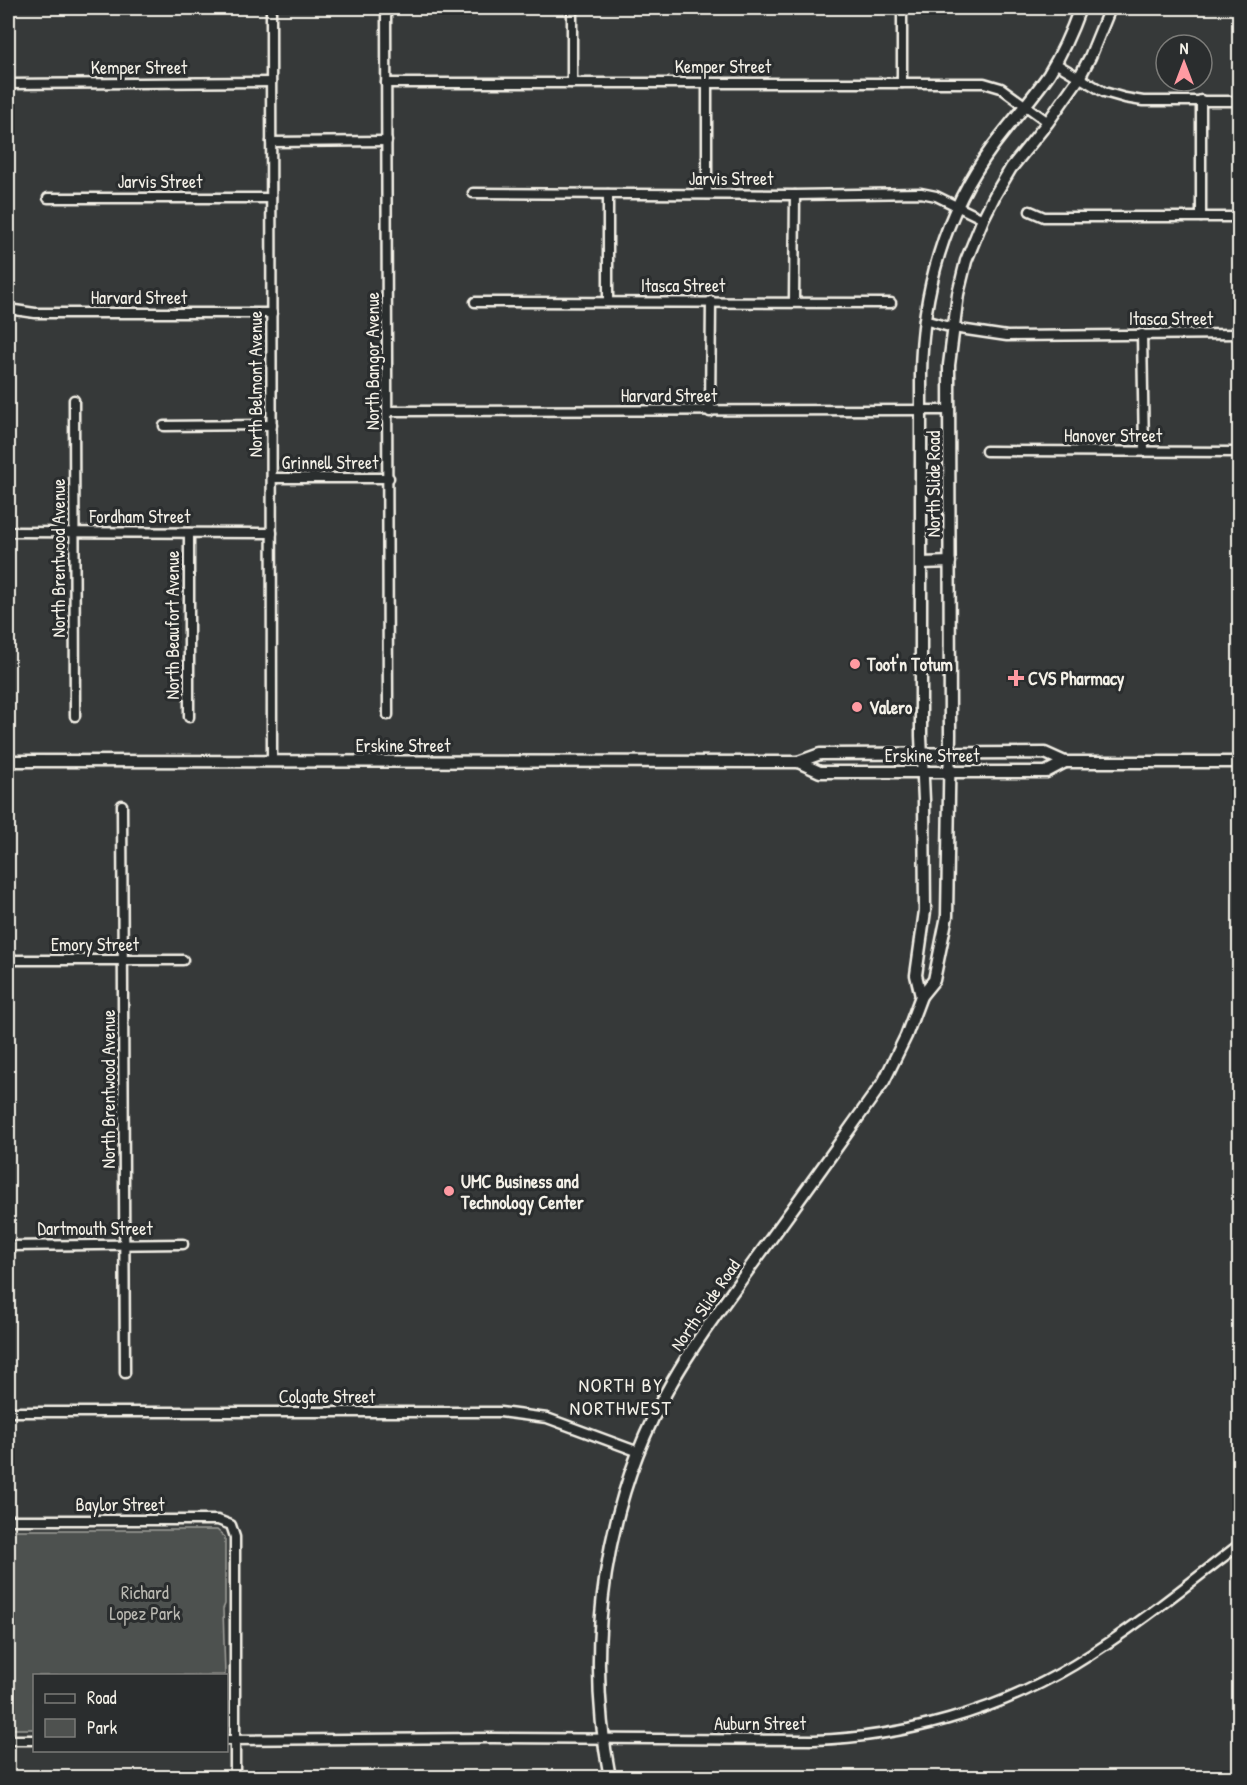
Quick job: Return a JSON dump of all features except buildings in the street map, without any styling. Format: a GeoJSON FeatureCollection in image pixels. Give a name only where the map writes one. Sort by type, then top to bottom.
{"type":"FeatureCollection","features":[{"type":"Feature","properties":{"kind":"main road","name":"North Slide Road"},"geometry":{"type":"LineString","coordinates":[[921,996],[916,975],[925,910],[922,753],[921,356],[924,320],[936,263],[958,206],[987,154],[1055,63],[1080,8]]}},
{"type":"Feature","properties":{"kind":"main road","name":"North Slide Road"},"geometry":{"type":"LineString","coordinates":[[610,1778],[603,1739],[599,1693],[599,1636],[604,1585],[614,1531],[639,1452],[672,1382],[696,1345],[884,1081],[906,1036],[921,996],[934,980],[945,931],[948,881],[949,365],[958,294],[966,261],[983,219],[1011,168],[1079,78],[1110,8]]}},
{"type":"Feature","properties":{"kind":"main road"},"geometry":{"type":"LineString","coordinates":[[922,563],[950,562]]}},
{"type":"Feature","properties":{"kind":"main road","name":"Erskine Street"},"geometry":{"type":"LineString","coordinates":[[798,762],[820,753],[1045,753],[1065,762],[1239,762]]}},
{"type":"Feature","properties":{"kind":"main road","name":"Erskine Street"},"geometry":{"type":"LineString","coordinates":[[8,761],[798,762],[820,771],[923,772],[1046,772],[1065,762]]}},
{"type":"Feature","properties":{"kind":"street","name":"North Belmont Avenue"},"geometry":{"type":"LineString","coordinates":[[271,8],[272,761]]}},
{"type":"Feature","properties":{"kind":"street","name":"North Bangor Avenue"},"geometry":{"type":"LineString","coordinates":[[386,8],[388,715]]}},
{"type":"Feature","properties":{"kind":"street"},"geometry":{"type":"LineString","coordinates":[[572,8],[572,83]]}},
{"type":"Feature","properties":{"kind":"street"},"geometry":{"type":"LineString","coordinates":[[902,8],[902,83]]}},
{"type":"Feature","properties":{"kind":"street"},"geometry":{"type":"LineString","coordinates":[[1055,63],[1104,92],[1125,98],[1239,101]]}},
{"type":"Feature","properties":{"kind":"street","name":"Kemper Street"},"geometry":{"type":"LineString","coordinates":[[8,84],[271,82]]}},
{"type":"Feature","properties":{"kind":"street","name":"Kemper Street"},"geometry":{"type":"LineString","coordinates":[[386,83],[984,83],[1001,88],[1048,122]]}},
{"type":"Feature","properties":{"kind":"street"},"geometry":{"type":"LineString","coordinates":[[707,83],[707,194]]}},
{"type":"Feature","properties":{"kind":"street"},"geometry":{"type":"LineString","coordinates":[[1201,100],[1201,217]]}},
{"type":"Feature","properties":{"kind":"street"},"geometry":{"type":"LineString","coordinates":[[271,142],[387,141]]}},
{"type":"Feature","properties":{"kind":"street","name":"Jarvis Street"},"geometry":{"type":"LineString","coordinates":[[472,193],[795,195],[921,193],[936,196],[983,219]]}},
{"type":"Feature","properties":{"kind":"street"},"geometry":{"type":"LineString","coordinates":[[608,194],[608,301]]}},
{"type":"Feature","properties":{"kind":"street"},"geometry":{"type":"LineString","coordinates":[[794,301],[795,195]]}},
{"type":"Feature","properties":{"kind":"street","name":"Jarvis Street"},"geometry":{"type":"LineString","coordinates":[[48,198],[271,198]]}},
{"type":"Feature","properties":{"kind":"street"},"geometry":{"type":"LineString","coordinates":[[1030,212],[1044,217],[1239,217]]}},
{"type":"Feature","properties":{"kind":"street"},"geometry":{"type":"LineString","coordinates":[[710,412],[711,301]]}},
{"type":"Feature","properties":{"kind":"street","name":"Itasca Street"},"geometry":{"type":"LineString","coordinates":[[475,302],[891,303]]}},
{"type":"Feature","properties":{"kind":"street","name":"Harvard Street"},"geometry":{"type":"LineString","coordinates":[[8,309],[35,313],[272,313]]}},
{"type":"Feature","properties":{"kind":"street","name":"Itasca Street"},"geometry":{"type":"LineString","coordinates":[[924,320],[953,328],[1007,336],[1239,333]]}},
{"type":"Feature","properties":{"kind":"street"},"geometry":{"type":"LineString","coordinates":[[1142,334],[1144,451]]}},
{"type":"Feature","properties":{"kind":"street","name":"North Brentwood Avenue"},"geometry":{"type":"LineString","coordinates":[[74,400],[75,716]]}},
{"type":"Feature","properties":{"kind":"street","name":"Harvard Street"},"geometry":{"type":"LineString","coordinates":[[388,411],[950,410]]}},
{"type":"Feature","properties":{"kind":"street"},"geometry":{"type":"LineString","coordinates":[[164,426],[272,425]]}},
{"type":"Feature","properties":{"kind":"street","name":"Hanover Street"},"geometry":{"type":"LineString","coordinates":[[986,451],[1239,452]]}},
{"type":"Feature","properties":{"kind":"street","name":"Grinnell Street"},"geometry":{"type":"LineString","coordinates":[[272,478],[389,478]]}},
{"type":"Feature","properties":{"kind":"street","name":"Fordham Street"},"geometry":{"type":"LineString","coordinates":[[8,532],[272,533]]}},
{"type":"Feature","properties":{"kind":"street","name":"North Beaufort Avenue"},"geometry":{"type":"LineString","coordinates":[[189,533],[189,717]]}},
{"type":"Feature","properties":{"kind":"street","name":"North Brentwood Avenue"},"geometry":{"type":"LineString","coordinates":[[122,805],[125,1373]]}},
{"type":"Feature","properties":{"kind":"street","name":"Emory Street"},"geometry":{"type":"LineString","coordinates":[[8,960],[183,960]]}},
{"type":"Feature","properties":{"kind":"street","name":"Dartmouth Street"},"geometry":{"type":"LineString","coordinates":[[8,1246],[183,1244]]}},
{"type":"Feature","properties":{"kind":"street","name":"Colgate Street"},"geometry":{"type":"LineString","coordinates":[[8,1412],[517,1413],[547,1418],[569,1425],[639,1452]]}},
{"type":"Feature","properties":{"kind":"street","name":"Baylor Street"},"geometry":{"type":"LineString","coordinates":[[8,1520],[218,1520],[231,1526],[235,1537],[231,1740]]}},
{"type":"Feature","properties":{"kind":"street","name":"Auburn Street"},"geometry":{"type":"LineString","coordinates":[[231,1740],[846,1739],[900,1731],[957,1716],[1020,1693],[1072,1666],[1121,1634],[1239,1544]]}},
{"type":"Feature","properties":{"kind":"street"},"geometry":{"type":"LineString","coordinates":[[8,1740],[33,1740]]}},
{"type":"Feature","properties":{"kind":"street"},"geometry":{"type":"LineString","coordinates":[[231,1740],[235,1778]]}},
{"type":"Feature","properties":{"kind":"green space","name":"Richard Lopez Park"},"geometry":{"type":"Polygon","coordinates":[[[8,1530],[217,1530],[225,1537],[225,1604],[223,1609],[225,1674],[33,1674],[33,1729],[8,1729],[8,1530]]]}},
{"type":"Feature","properties":{"kind":"place","name":"Toot'n Totum"},"geometry":{"type":"Point","coordinates":[855,664]}},
{"type":"Feature","properties":{"kind":"place","name":"CVS Pharmacy"},"geometry":{"type":"Point","coordinates":[1016,678]}},
{"type":"Feature","properties":{"kind":"place","name":"Valero"},"geometry":{"type":"Point","coordinates":[857,707]}},
{"type":"Feature","properties":{"kind":"place","name":"UMC Business and Technology Center"},"geometry":{"type":"Point","coordinates":[449,1191]}},
{"type":"Feature","properties":{"kind":"district","name":"NORTH BY NORTHWEST"},"geometry":{"type":"Point","coordinates":[621,1396]}}]}
